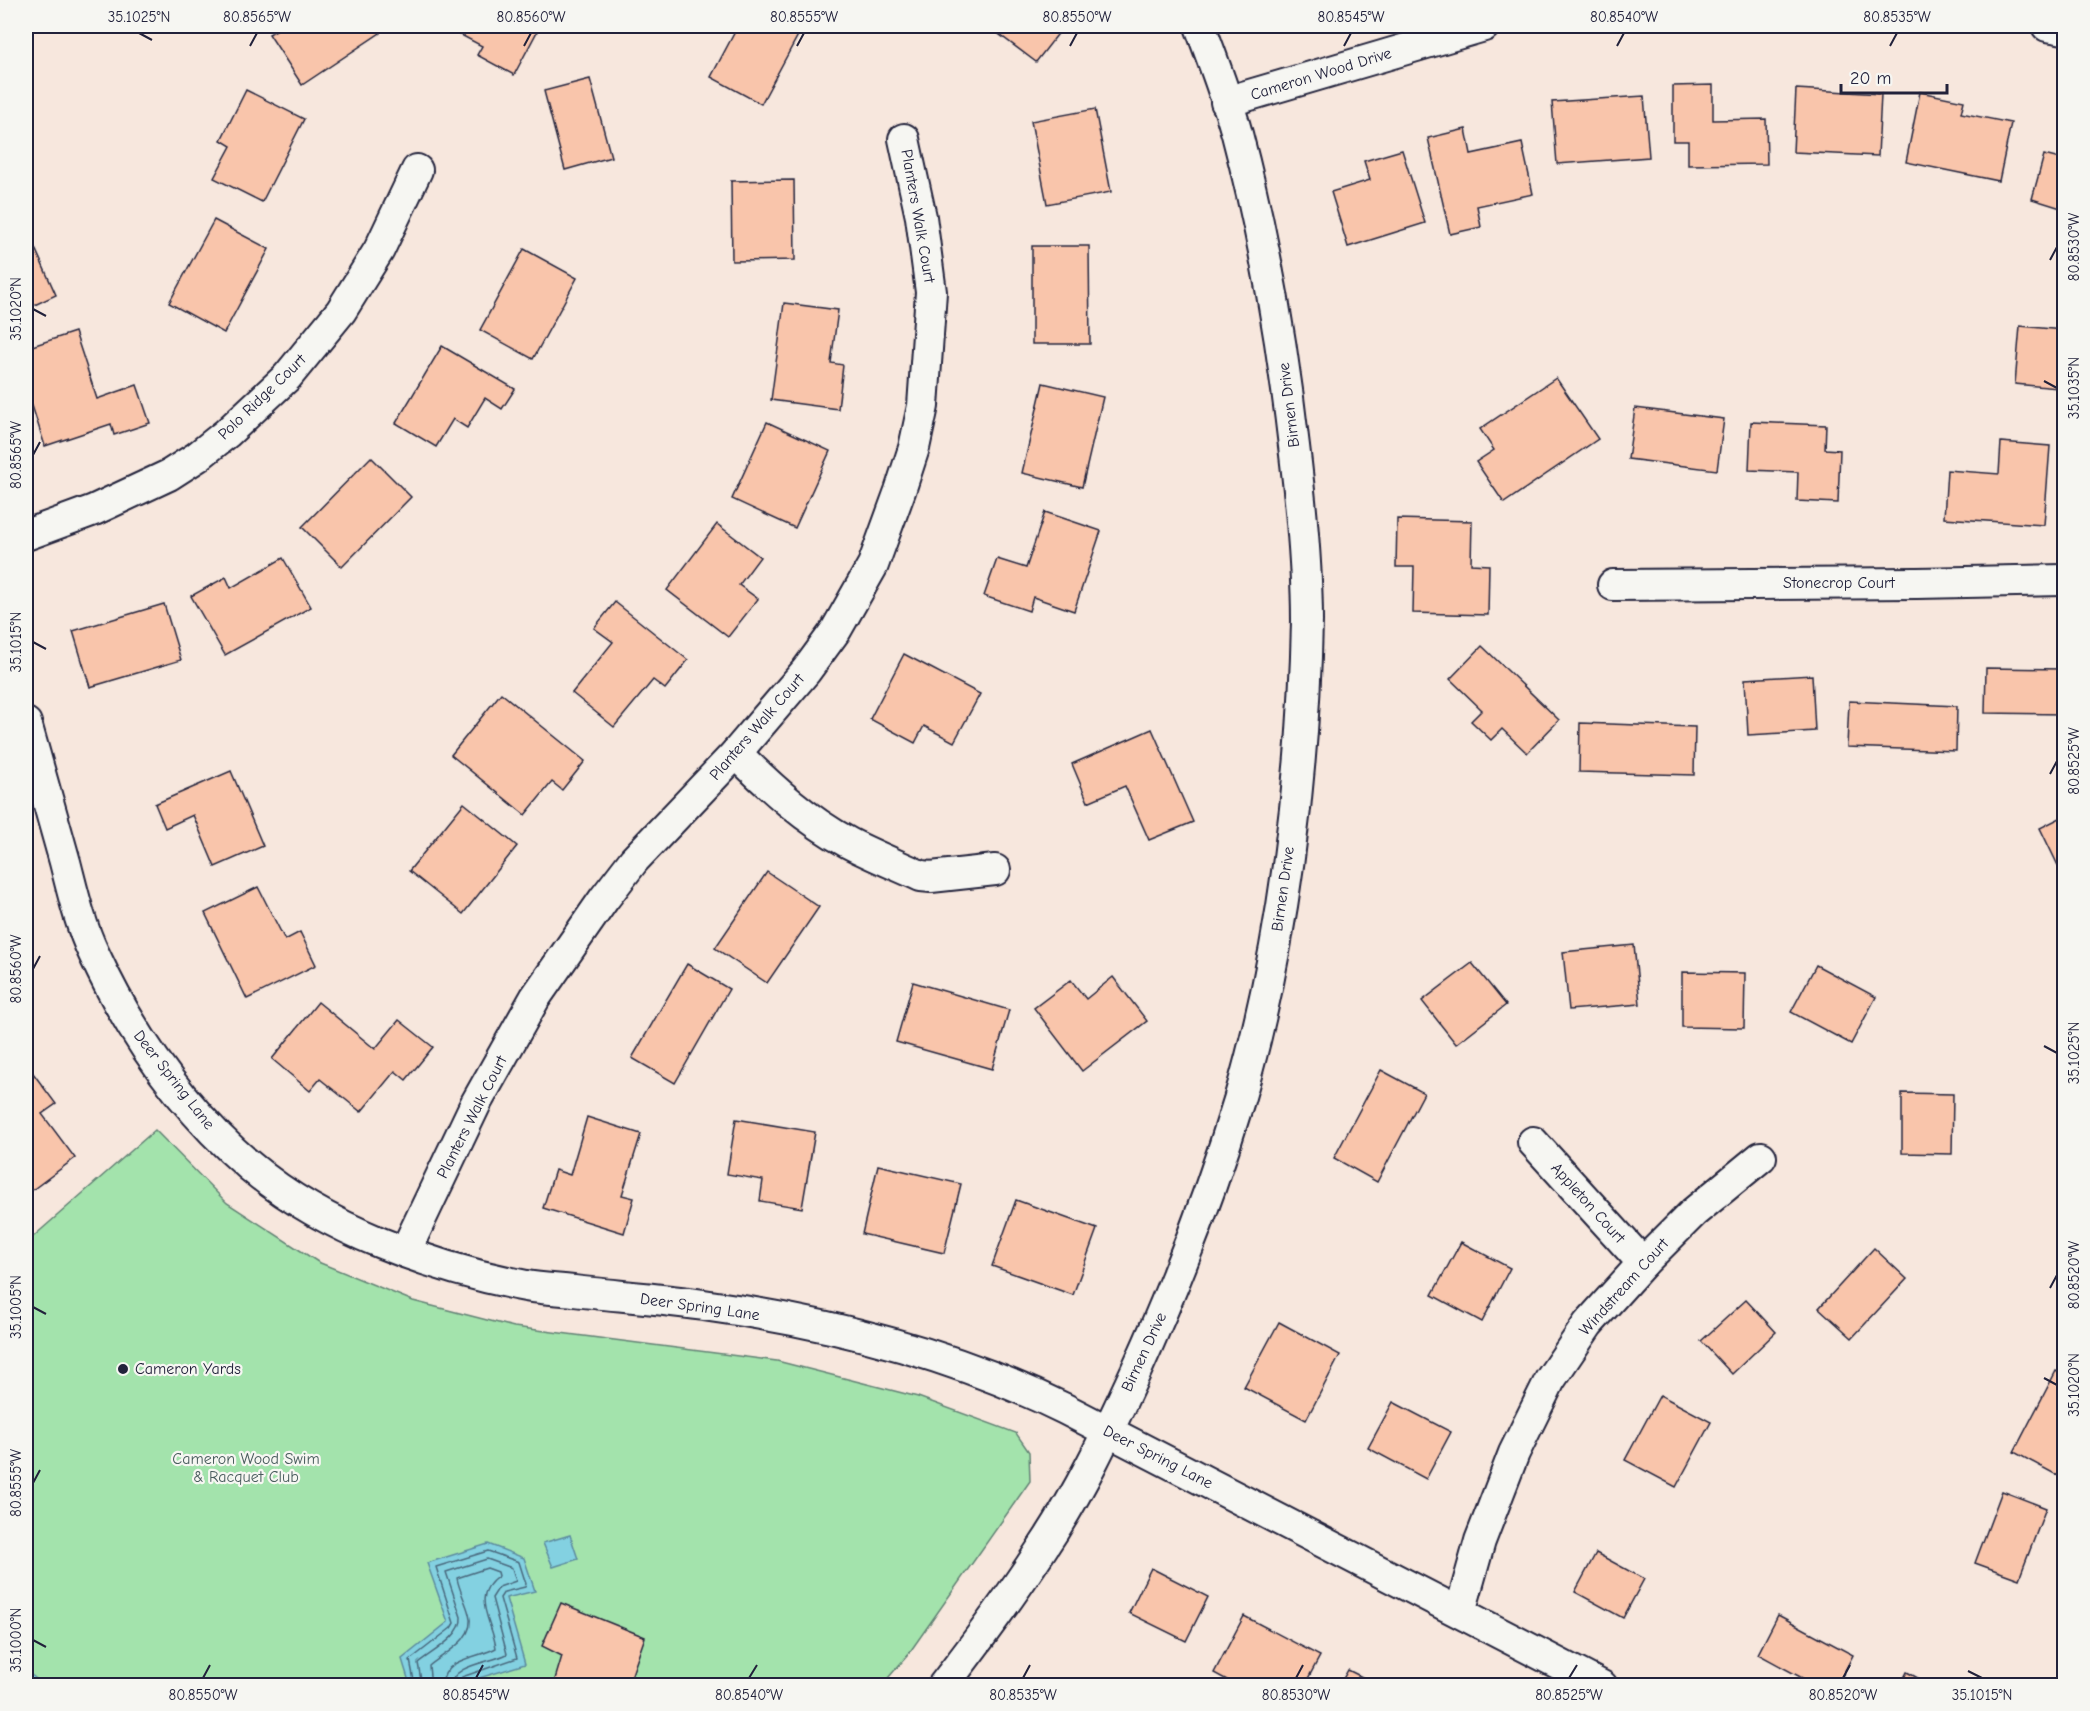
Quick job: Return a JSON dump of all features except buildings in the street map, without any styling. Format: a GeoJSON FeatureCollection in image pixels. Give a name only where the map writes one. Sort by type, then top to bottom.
{"type":"FeatureCollection","features":[{"type":"Feature","properties":{"kind":"street","name":"Birnen Drive"},"geometry":{"type":"LineString","coordinates":[[943,1686],[1042,1550],[1108,1432],[1168,1302],[1199,1222],[1239,1098],[1275,945],[1286,880],[1300,749],[1307,620],[1298,479],[1284,355],[1272,288],[1236,131],[1200,26]]}},
{"type":"Feature","properties":{"kind":"street","name":"Cameron Wood Drive"},"geometry":{"type":"LineString","coordinates":[[1226,102],[1484,26]]}},
{"type":"Feature","properties":{"kind":"street"},"geometry":{"type":"LineString","coordinates":[[2047,26],[2064,29]]}},
{"type":"Feature","properties":{"kind":"street","name":"Planters Walk Court"},"geometry":{"type":"LineString","coordinates":[[405,1252],[476,1103],[535,998],[634,860],[736,753],[806,670],[836,630],[873,565],[914,448],[923,406],[931,292],[921,217],[904,139]]}},
{"type":"Feature","properties":{"kind":"street","name":"Polo Ridge Court"},"geometry":{"type":"LineString","coordinates":[[26,535],[94,510],[169,475],[226,434],[287,377],[341,311],[379,250],[417,170]]}},
{"type":"Feature","properties":{"kind":"street","name":"Stonecrop Court"},"geometry":{"type":"LineString","coordinates":[[1613,585],[2064,580]]}},
{"type":"Feature","properties":{"kind":"street","name":"Deer Spring Lane"},"geometry":{"type":"LineString","coordinates":[[26,723],[80,916],[92,950],[123,1014],[158,1065],[202,1120],[253,1168],[310,1208],[375,1241],[456,1269],[528,1286],[710,1306],[825,1326],[881,1340],[980,1372],[1045,1399],[1602,1686]]}},
{"type":"Feature","properties":{"kind":"street"},"geometry":{"type":"LineString","coordinates":[[736,753],[768,785],[847,842],[921,876],[931,877],[995,870]]}},
{"type":"Feature","properties":{"kind":"street","name":"Appleton Court"},"geometry":{"type":"LineString","coordinates":[[1533,1142],[1643,1263]]}},
{"type":"Feature","properties":{"kind":"street","name":"Windstream Court"},"geometry":{"type":"LineString","coordinates":[[1460,1612],[1480,1541],[1514,1453],[1550,1380],[1588,1324],[1643,1263],[1694,1212],[1761,1157]]}},
{"type":"Feature","properties":{"kind":"green space","name":"Cameron Wood Swim & Racquet Club"},"geometry":{"type":"Polygon","coordinates":[[[155,1130],[227,1203],[318,1262],[413,1301],[514,1327],[777,1361],[918,1397],[1016,1433],[1029,1452],[1030,1481],[907,1656],[882,1685],[26,1685],[26,1243],[155,1130]]]}},
{"type":"Feature","properties":{"kind":"water"},"geometry":{"type":"Polygon","coordinates":[[[570,1535],[578,1559],[553,1567],[543,1543],[570,1535]]]}},
{"type":"Feature","properties":{"kind":"water"},"geometry":{"type":"Polygon","coordinates":[[[488,1544],[524,1558],[535,1591],[506,1598],[525,1664],[456,1685],[410,1685],[402,1659],[448,1622],[427,1563],[488,1544]]]}},
{"type":"Feature","properties":{"kind":"water"},"geometry":{"type":"Polygon","coordinates":[[[26,1671],[44,1685],[26,1685],[26,1671]]]}},
{"type":"Feature","properties":{"kind":"place","name":"Cameron Yards"},"geometry":{"type":"Point","coordinates":[123,1369]}}]}
